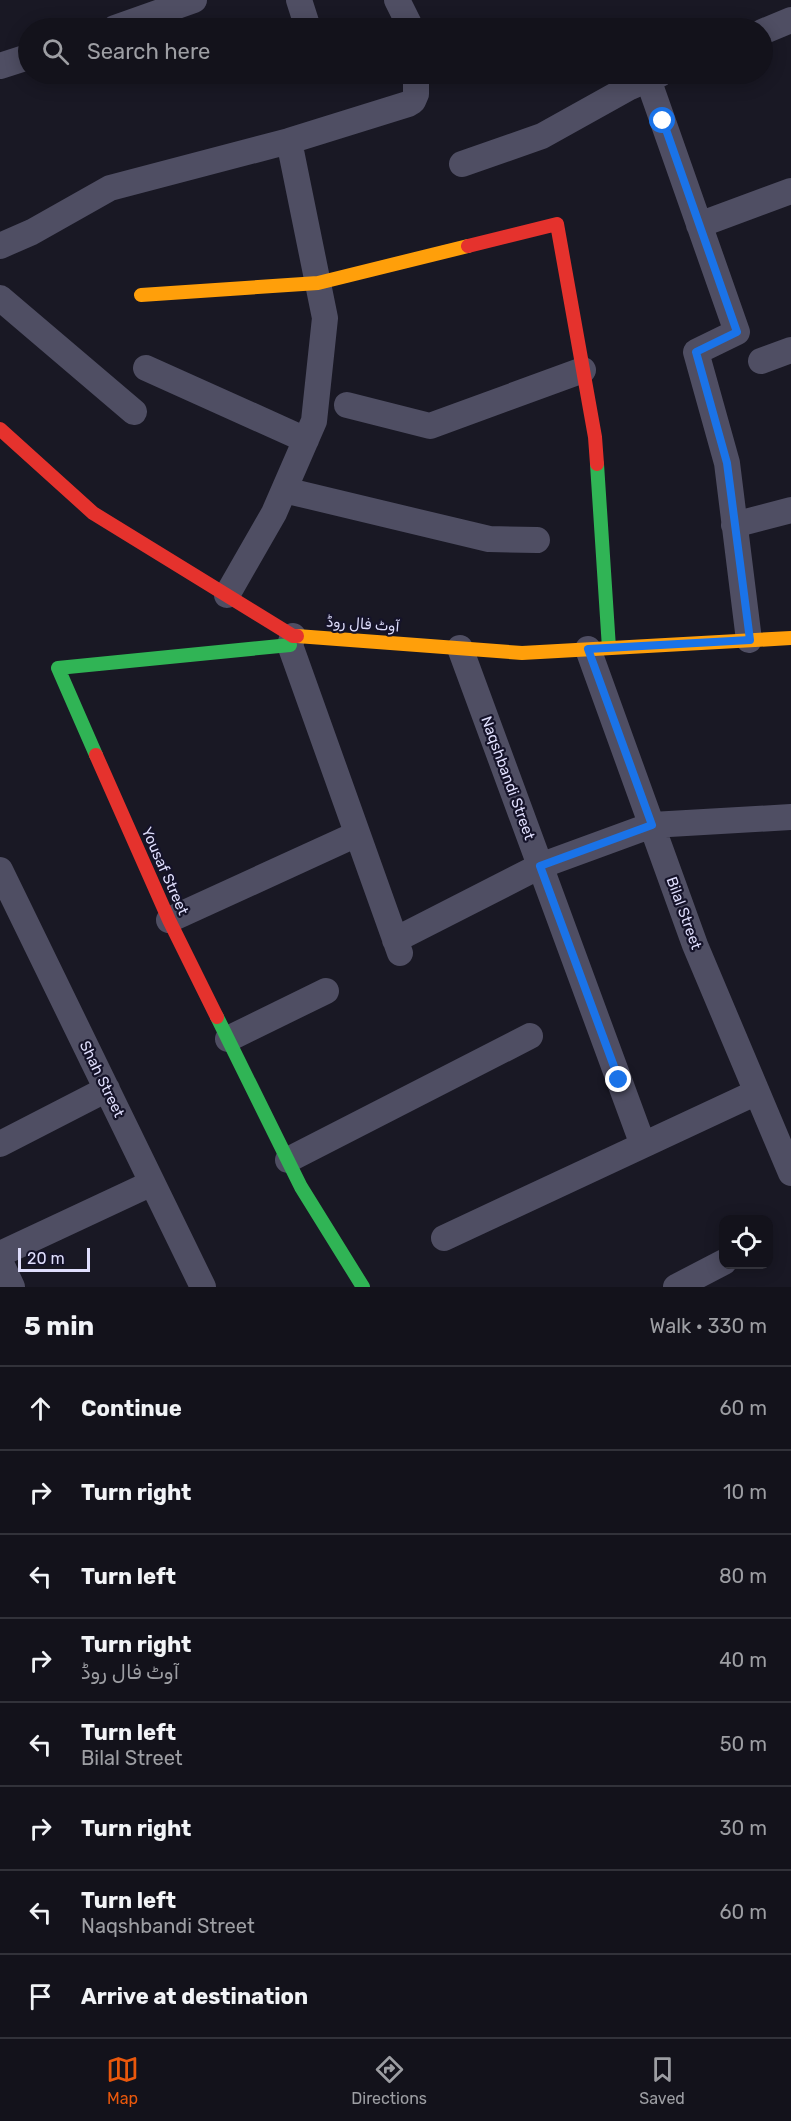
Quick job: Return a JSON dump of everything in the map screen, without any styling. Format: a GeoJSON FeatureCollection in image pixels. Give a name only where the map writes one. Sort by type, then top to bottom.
{"type":"FeatureCollection","features":[{"type":"Feature","properties":{"kind":"street"},"geometry":{"type":"LineString","coordinates":[[133,10],[194,0]]}},
{"type":"Feature","properties":{"kind":"street"},"geometry":{"type":"LineString","coordinates":[[299,0],[305,18]]}},
{"type":"Feature","properties":{"kind":"street"},"geometry":{"type":"LineString","coordinates":[[397,0],[406,18]]}},
{"type":"Feature","properties":{"kind":"street"},"geometry":{"type":"LineString","coordinates":[[773,27],[791,20]]}},
{"type":"Feature","properties":{"kind":"street"},"geometry":{"type":"LineString","coordinates":[[0,66],[18,60]]}},
{"type":"Feature","properties":{"kind":"street"},"geometry":{"type":"LineString","coordinates":[[3,236],[32,232],[110,188],[289,141],[408,104],[413,101],[416,94],[416,84]]}},
{"type":"Feature","properties":{"kind":"street"},"geometry":{"type":"LineString","coordinates":[[462,164],[542,136],[639,84]]}},
{"type":"Feature","properties":{"kind":"street"},"geometry":{"type":"LineString","coordinates":[[656,84],[699,225],[737,332],[696,352],[727,463],[750,640]]}},
{"type":"Feature","properties":{"kind":"street"},"geometry":{"type":"LineString","coordinates":[[227,596],[274,513],[314,421],[325,318],[289,141]]}},
{"type":"Feature","properties":{"kind":"street"},"geometry":{"type":"LineString","coordinates":[[699,225],[791,192]]}},
{"type":"Feature","properties":{"kind":"street"},"geometry":{"type":"LineString","coordinates":[[141,294],[318,283],[556,224],[595,437],[599,648]]}},
{"type":"Feature","properties":{"kind":"street"},"geometry":{"type":"LineString","coordinates":[[0,298],[134,412]]}},
{"type":"Feature","properties":{"kind":"street"},"geometry":{"type":"LineString","coordinates":[[761,361],[791,350]]}},
{"type":"Feature","properties":{"kind":"street"},"geometry":{"type":"LineString","coordinates":[[146,368],[306,440]]}},
{"type":"Feature","properties":{"kind":"street"},"geometry":{"type":"LineString","coordinates":[[346,405],[430,426],[583,370]]}},
{"type":"Feature","properties":{"kind":"street","name":"آوٹ فال روڈ"},"geometry":{"type":"LineString","coordinates":[[0,429],[93,513],[227,596],[291,640],[522,652],[791,638]]}},
{"type":"Feature","properties":{"kind":"street"},"geometry":{"type":"LineString","coordinates":[[284,490],[489,539],[537,540]]}},
{"type":"Feature","properties":{"kind":"street"},"geometry":{"type":"LineString","coordinates":[[734,525],[791,510]]}},
{"type":"Feature","properties":{"kind":"street"},"geometry":{"type":"LineString","coordinates":[[291,640],[398,947],[540,866],[652,825],[791,817]]}},
{"type":"Feature","properties":{"kind":"street","name":"Yousaf Street"},"geometry":{"type":"LineString","coordinates":[[291,640],[58,668],[169,920],[301,1187],[363,1287]]}},
{"type":"Feature","properties":{"kind":"street","name":"Naqshbandi Street"},"geometry":{"type":"LineString","coordinates":[[460,648],[643,1145]]}},
{"type":"Feature","properties":{"kind":"street","name":"Bilal Street"},"geometry":{"type":"LineString","coordinates":[[599,648],[652,825],[695,945],[791,1173]]}},
{"type":"Feature","properties":{"kind":"street"},"geometry":{"type":"LineString","coordinates":[[169,920],[357,834]]}},
{"type":"Feature","properties":{"kind":"street","name":"Shah Street"},"geometry":{"type":"LineString","coordinates":[[0,870],[8,907],[107,1089],[197,1285]]}},
{"type":"Feature","properties":{"kind":"street"},"geometry":{"type":"LineString","coordinates":[[228,1039],[327,991]]}},
{"type":"Feature","properties":{"kind":"street"},"geometry":{"type":"LineString","coordinates":[[288,1160],[530,1036]]}},
{"type":"Feature","properties":{"kind":"street"},"geometry":{"type":"LineString","coordinates":[[0,1144],[107,1089]]}},
{"type":"Feature","properties":{"kind":"street"},"geometry":{"type":"LineString","coordinates":[[444,1238],[757,1092]]}},
{"type":"Feature","properties":{"kind":"street"},"geometry":{"type":"LineString","coordinates":[[0,1254],[152,1183]]}},
{"type":"Feature","properties":{"kind":"street"},"geometry":{"type":"LineString","coordinates":[[0,1261],[12,1287]]}},
{"type":"Feature","properties":{"kind":"street"},"geometry":{"type":"LineString","coordinates":[[676,1287],[719,1264]]}},
{"type":"Feature","properties":{"kind":"traffic: fast"},"geometry":{"type":"LineString","coordinates":[[597,464],[609,648]]}},
{"type":"Feature","properties":{"kind":"traffic: fast"},"geometry":{"type":"LineString","coordinates":[[96,755],[58,668],[290,645]]}},
{"type":"Feature","properties":{"kind":"traffic: fast"},"geometry":{"type":"LineString","coordinates":[[217,1017],[301,1187],[363,1287]]}},
{"type":"Feature","properties":{"kind":"traffic: slow"},"geometry":{"type":"LineString","coordinates":[[141,295],[318,283],[468,246]]}},
{"type":"Feature","properties":{"kind":"traffic: slow"},"geometry":{"type":"LineString","coordinates":[[297,636],[522,653],[791,638]]}},
{"type":"Feature","properties":{"kind":"traffic: jam"},"geometry":{"type":"LineString","coordinates":[[468,246],[557,224],[595,437],[597,464]]}},
{"type":"Feature","properties":{"kind":"traffic: jam"},"geometry":{"type":"LineString","coordinates":[[0,429],[93,513],[293,636],[297,636]]}},
{"type":"Feature","properties":{"kind":"traffic: jam"},"geometry":{"type":"LineString","coordinates":[[96,755],[169,920],[217,1017]]}},
{"type":"Feature","properties":{"kind":"route"},"geometry":{"type":"LineString","coordinates":[[619,1080],[540,866],[652,825],[588,649],[750,640],[727,463],[696,352],[737,332],[663,121]]}}]}
